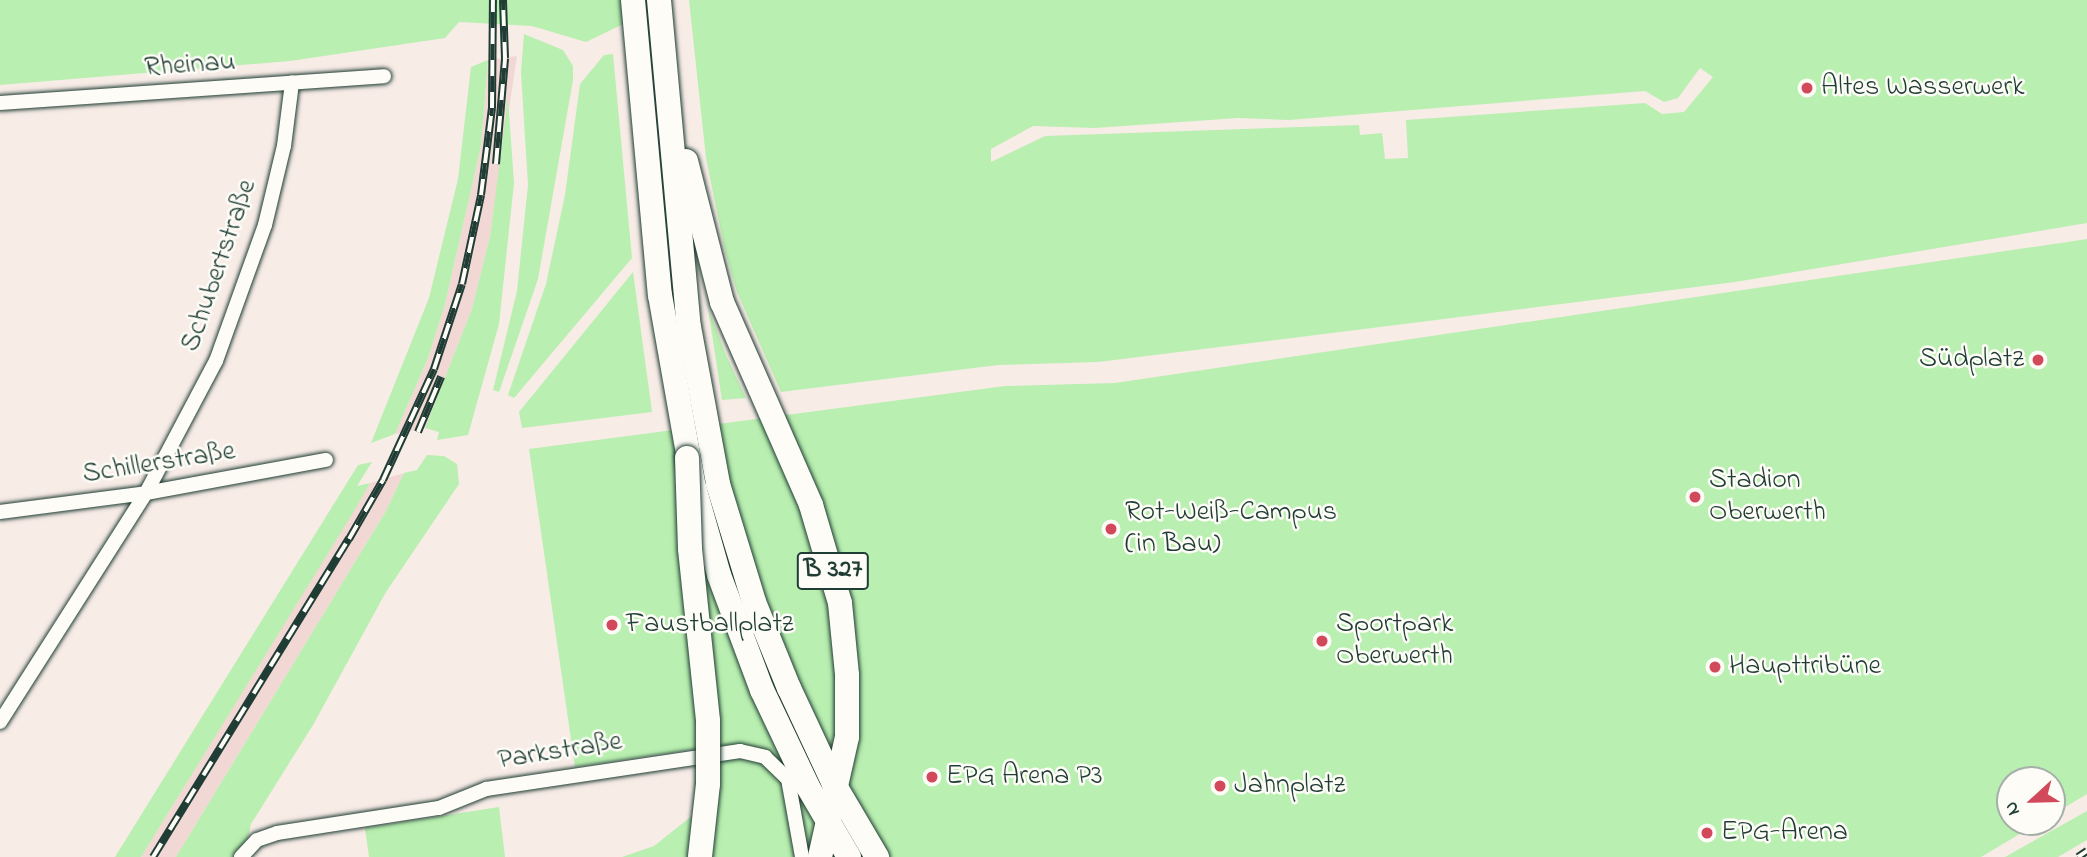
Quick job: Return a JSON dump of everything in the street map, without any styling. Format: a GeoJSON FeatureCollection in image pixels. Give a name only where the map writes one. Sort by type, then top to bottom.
{"type":"FeatureCollection","features":[{"type":"Feature","properties":{"kind":"highway"},"geometry":{"type":"LineString","coordinates":[[634,0],[660,295],[687,458],[709,545],[750,662],[796,764],[849,857]]}},
{"type":"Feature","properties":{"kind":"highway"},"geometry":{"type":"LineString","coordinates":[[659,0],[689,327],[718,484],[751,592],[780,669],[822,761],[877,857]]}},
{"type":"Feature","properties":{"kind":"highway","name":"B 327"},"geometry":{"type":"LineString","coordinates":[[670,0],[685,156],[713,273],[740,347],[811,505],[840,603],[847,675],[847,737],[820,857]]}},
{"type":"Feature","properties":{"kind":"highway"},"geometry":{"type":"LineString","coordinates":[[687,458],[690,548],[708,735],[700,857]]}},
{"type":"Feature","properties":{"kind":"street","name":"Rheinau"},"geometry":{"type":"LineString","coordinates":[[0,103],[384,76]]}},
{"type":"Feature","properties":{"kind":"street","name":"Schubertstraße"},"geometry":{"type":"LineString","coordinates":[[0,722],[146,493],[216,361],[242,296],[284,146],[292,83]]}},
{"type":"Feature","properties":{"kind":"street","name":"Schillerstraße"},"geometry":{"type":"LineString","coordinates":[[0,512],[146,493],[326,460]]}},
{"type":"Feature","properties":{"kind":"street","name":"Parkstraße"},"geometry":{"type":"LineString","coordinates":[[241,857],[257,840],[439,808],[486,789],[740,751],[765,757],[788,779],[802,857]]}},
{"type":"Feature","properties":{"kind":"shaded area"},"geometry":{"type":"Polygon","coordinates":[[[517,56],[490,237],[472,309],[425,428],[395,434],[428,358],[445,304],[481,146],[488,60],[517,56]]]}},
{"type":"Feature","properties":{"kind":"shaded area"},"geometry":{"type":"Polygon","coordinates":[[[404,473],[386,511],[176,857],[141,857],[370,483],[404,473]]]}},
{"type":"Feature","properties":{"kind":"green space"},"geometry":{"type":"Polygon","coordinates":[[[0,0],[673,0],[586,42],[532,26],[459,22],[445,38],[290,61],[0,85],[0,0]]]}},
{"type":"Feature","properties":{"kind":"green space"},"geometry":{"type":"Polygon","coordinates":[[[689,0],[2087,0],[2087,223],[1735,282],[1098,362],[998,365],[781,392],[737,292],[725,251],[706,158],[689,0]],[[1700,68],[1678,98],[1664,102],[1645,91],[1289,120],[1238,118],[1095,128],[1033,126],[991,149],[991,162],[1045,136],[1359,125],[1360,135],[1382,133],[1385,159],[1408,158],[1406,120],[1645,103],[1662,114],[1684,112],[1713,77],[1700,68]]]}},
{"type":"Feature","properties":{"kind":"green space"},"geometry":{"type":"Polygon","coordinates":[[[524,34],[563,50],[573,66],[573,80],[538,279],[499,392],[493,390],[517,291],[528,185],[521,72],[524,34]]]}},
{"type":"Feature","properties":{"kind":"green space"},"geometry":{"type":"Polygon","coordinates":[[[613,54],[632,258],[514,398],[508,395],[546,284],[565,195],[580,84],[604,55],[613,54]]]}},
{"type":"Feature","properties":{"kind":"green space"},"geometry":{"type":"Polygon","coordinates":[[[488,60],[481,146],[445,304],[428,358],[395,434],[371,443],[429,298],[458,179],[471,67],[488,60]]]}},
{"type":"Feature","properties":{"kind":"green space"},"geometry":{"type":"Polygon","coordinates":[[[508,98],[514,183],[499,324],[468,435],[437,440],[439,432],[425,428],[472,309],[490,237],[508,98]]]}},
{"type":"Feature","properties":{"kind":"green space","name":"Sportpark Oberwerth"},"geometry":{"type":"Polygon","coordinates":[[[2087,239],[2087,794],[2066,807],[2066,766],[1996,766],[1996,836],[2016,836],[1981,857],[622,857],[654,846],[693,815],[696,749],[575,767],[529,449],[1005,386],[1115,383],[2087,239]]]}},
{"type":"Feature","properties":{"kind":"green space"},"geometry":{"type":"Polygon","coordinates":[[[633,272],[652,412],[522,428],[519,412],[633,272]]]}},
{"type":"Feature","properties":{"kind":"green space"},"geometry":{"type":"Polygon","coordinates":[[[708,308],[726,355],[746,398],[722,400],[708,308]]]}},
{"type":"Feature","properties":{"kind":"green space"},"geometry":{"type":"Polygon","coordinates":[[[427,455],[444,456],[457,464],[459,484],[386,592],[313,725],[251,824],[248,838],[236,857],[176,857],[386,511],[404,473],[417,470],[427,455]]]}},
{"type":"Feature","properties":{"kind":"green space"},"geometry":{"type":"Polygon","coordinates":[[[372,462],[357,486],[370,483],[354,511],[141,857],[115,857],[358,465],[372,462]]]}},
{"type":"Feature","properties":{"kind":"green space"},"geometry":{"type":"Polygon","coordinates":[[[499,807],[505,857],[369,857],[365,828],[499,807]]]}},
{"type":"Feature","properties":{"kind":"green space"},"geometry":{"type":"Polygon","coordinates":[[[2087,811],[2087,840],[2058,857],[2005,857],[2042,836],[2066,836],[2066,823],[2087,811]]]}},
{"type":"Feature","properties":{"kind":"railway"},"geometry":{"type":"LineString","coordinates":[[153,857],[383,480],[434,369],[462,284],[481,195],[492,108],[493,0]]}},
{"type":"Feature","properties":{"kind":"railway"},"geometry":{"type":"LineString","coordinates":[[496,164],[505,58],[503,0]]}},
{"type":"Feature","properties":{"kind":"railway"},"geometry":{"type":"LineString","coordinates":[[418,432],[441,377]]}},
{"type":"Feature","properties":{"kind":"railway"},"geometry":{"type":"LineString","coordinates":[[2078,857],[2087,851]]}},
{"type":"Feature","properties":{"kind":"place","name":"Altes Wasserwerk"},"geometry":{"type":"Point","coordinates":[1807,88]}},
{"type":"Feature","properties":{"kind":"place","name":"Südplatz"},"geometry":{"type":"Point","coordinates":[2038,360]}},
{"type":"Feature","properties":{"kind":"place","name":"Stadion Oberwerth"},"geometry":{"type":"Point","coordinates":[1695,497]}},
{"type":"Feature","properties":{"kind":"place","name":"Rot-Weiß-Campus (in Bau)"},"geometry":{"type":"Point","coordinates":[1111,529]}},
{"type":"Feature","properties":{"kind":"place","name":"Faustballplatz"},"geometry":{"type":"Point","coordinates":[612,625]}},
{"type":"Feature","properties":{"kind":"place","name":"Sportpark Oberwerth"},"geometry":{"type":"Point","coordinates":[1322,641]}},
{"type":"Feature","properties":{"kind":"place","name":"Haupttribüne"},"geometry":{"type":"Point","coordinates":[1715,667]}},
{"type":"Feature","properties":{"kind":"place","name":"EPG Arena P3"},"geometry":{"type":"Point","coordinates":[932,777]}},
{"type":"Feature","properties":{"kind":"place","name":"Jahnplatz"},"geometry":{"type":"Point","coordinates":[1220,786]}},
{"type":"Feature","properties":{"kind":"place","name":"EPG-Arena"},"geometry":{"type":"Point","coordinates":[1707,833]}}]}
